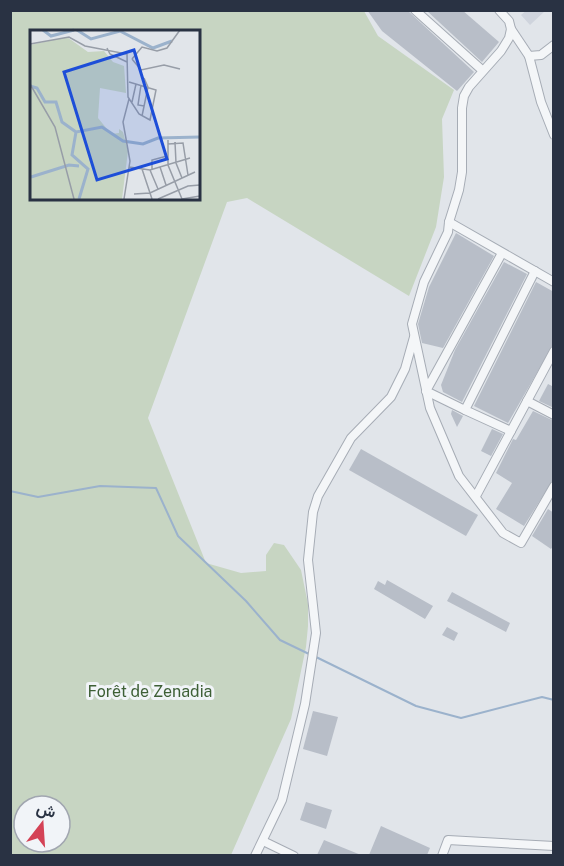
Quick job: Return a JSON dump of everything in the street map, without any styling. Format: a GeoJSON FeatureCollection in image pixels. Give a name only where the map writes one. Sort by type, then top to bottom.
{"type":"FeatureCollection","features":[{"type":"Feature","properties":{"kind":"street"},"geometry":{"type":"LineString","coordinates":[[415,10],[482,70]]}},
{"type":"Feature","properties":{"kind":"street"},"geometry":{"type":"LineString","coordinates":[[499,10],[509,21],[511,29],[529,56],[541,102],[554,135]]}},
{"type":"Feature","properties":{"kind":"street"},"geometry":{"type":"LineString","coordinates":[[511,29],[509,38],[501,51],[482,70],[464,96],[462,172],[448,232],[424,282],[412,324],[430,408],[459,476],[503,532],[521,543],[554,486]]}},
{"type":"Feature","properties":{"kind":"street"},"geometry":{"type":"LineString","coordinates":[[543,53],[554,45]]}},
{"type":"Feature","properties":{"kind":"street"},"geometry":{"type":"LineString","coordinates":[[529,56],[554,50]]}},
{"type":"Feature","properties":{"kind":"street"},"geometry":{"type":"LineString","coordinates":[[449,222],[554,282]]}},
{"type":"Feature","properties":{"kind":"street"},"geometry":{"type":"LineString","coordinates":[[426,391],[502,253]]}},
{"type":"Feature","properties":{"kind":"street"},"geometry":{"type":"LineString","coordinates":[[465,410],[535,271]]}},
{"type":"Feature","properties":{"kind":"street"},"geometry":{"type":"LineString","coordinates":[[255,855],[282,800],[305,704],[316,633],[308,560],[313,512],[318,496],[351,438],[390,397],[405,369],[414,335]]}},
{"type":"Feature","properties":{"kind":"street"},"geometry":{"type":"LineString","coordinates":[[476,496],[554,351]]}},
{"type":"Feature","properties":{"kind":"street"},"geometry":{"type":"LineString","coordinates":[[426,391],[511,431]]}},
{"type":"Feature","properties":{"kind":"street"},"geometry":{"type":"LineString","coordinates":[[527,401],[554,415]]}},
{"type":"Feature","properties":{"kind":"street"},"geometry":{"type":"LineString","coordinates":[[442,855],[448,840],[554,846]]}},
{"type":"Feature","properties":{"kind":"street"},"geometry":{"type":"LineString","coordinates":[[262,841],[294,855]]}},
{"type":"Feature","properties":{"kind":"shaded area"},"geometry":{"type":"Polygon","coordinates":[[[527,10],[545,11],[530,25],[521,15],[527,10]]]}},
{"type":"Feature","properties":{"kind":"green space","name":"Forêt de Zenadia"},"geometry":{"type":"Polygon","coordinates":[[[10,11],[364,11],[378,36],[454,90],[442,119],[444,177],[436,227],[409,296],[247,198],[227,202],[148,418],[206,563],[241,573],[266,571],[266,555],[274,543],[284,545],[301,570],[308,604],[308,626],[306,647],[291,719],[231,855],[11,855],[10,11]]]}},
{"type":"Feature","properties":{"kind":"building"},"geometry":{"type":"Polygon","coordinates":[[[367,10],[407,10],[474,72],[457,91],[382,31],[367,10]]]}},
{"type":"Feature","properties":{"kind":"building"},"geometry":{"type":"Polygon","coordinates":[[[426,10],[462,10],[499,42],[482,62],[426,10]]]}},
{"type":"Feature","properties":{"kind":"building"},"geometry":{"type":"Polygon","coordinates":[[[456,233],[494,256],[443,348],[422,343],[418,324],[429,287],[456,233]]]}},
{"type":"Feature","properties":{"kind":"building"},"geometry":{"type":"Polygon","coordinates":[[[504,262],[527,274],[462,402],[443,392],[441,385],[455,350],[504,262]]]}},
{"type":"Feature","properties":{"kind":"building"},"geometry":{"type":"Polygon","coordinates":[[[536,282],[554,292],[554,343],[508,423],[474,406],[536,282]]]}},
{"type":"Feature","properties":{"kind":"building"},"geometry":{"type":"Polygon","coordinates":[[[548,384],[554,387],[554,408],[539,401],[548,384]]]}},
{"type":"Feature","properties":{"kind":"building"},"geometry":{"type":"Polygon","coordinates":[[[452,410],[463,416],[457,427],[451,414],[452,410]]]}},
{"type":"Feature","properties":{"kind":"building"},"geometry":{"type":"Polygon","coordinates":[[[533,411],[554,421],[554,478],[524,526],[496,509],[512,483],[496,473],[513,439],[516,440],[533,411]]]}},
{"type":"Feature","properties":{"kind":"building"},"geometry":{"type":"Polygon","coordinates":[[[492,429],[503,434],[491,456],[481,451],[492,429]]]}},
{"type":"Feature","properties":{"kind":"building"},"geometry":{"type":"Polygon","coordinates":[[[361,449],[478,515],[466,536],[349,470],[361,449]]]}},
{"type":"Feature","properties":{"kind":"building"},"geometry":{"type":"Polygon","coordinates":[[[548,509],[554,513],[554,545],[551,549],[532,536],[548,509]]]}},
{"type":"Feature","properties":{"kind":"building"},"geometry":{"type":"Polygon","coordinates":[[[387,580],[433,606],[425,619],[374,589],[378,581],[385,585],[387,580]]]}},
{"type":"Feature","properties":{"kind":"building"},"geometry":{"type":"Polygon","coordinates":[[[452,592],[510,623],[506,632],[447,601],[452,592]]]}},
{"type":"Feature","properties":{"kind":"building"},"geometry":{"type":"Polygon","coordinates":[[[447,627],[458,633],[454,641],[442,635],[447,627]]]}},
{"type":"Feature","properties":{"kind":"building"},"geometry":{"type":"Polygon","coordinates":[[[313,711],[338,717],[327,756],[303,749],[313,711]]]}},
{"type":"Feature","properties":{"kind":"building"},"geometry":{"type":"Polygon","coordinates":[[[306,802],[332,810],[326,829],[300,820],[306,802]]]}},
{"type":"Feature","properties":{"kind":"building"},"geometry":{"type":"Polygon","coordinates":[[[381,826],[430,848],[427,855],[369,855],[381,826]]]}},
{"type":"Feature","properties":{"kind":"building"},"geometry":{"type":"Polygon","coordinates":[[[324,840],[361,855],[317,855],[324,840]]]}},
{"type":"Feature","properties":{"kind":"waterway"},"geometry":{"type":"LineString","coordinates":[[10,491],[38,497],[100,486],[156,488],[178,536],[246,601],[280,640],[309,654]]}},
{"type":"Feature","properties":{"kind":"waterway"},"geometry":{"type":"LineString","coordinates":[[314,656],[416,706],[461,718],[542,697],[554,700]]}}]}
